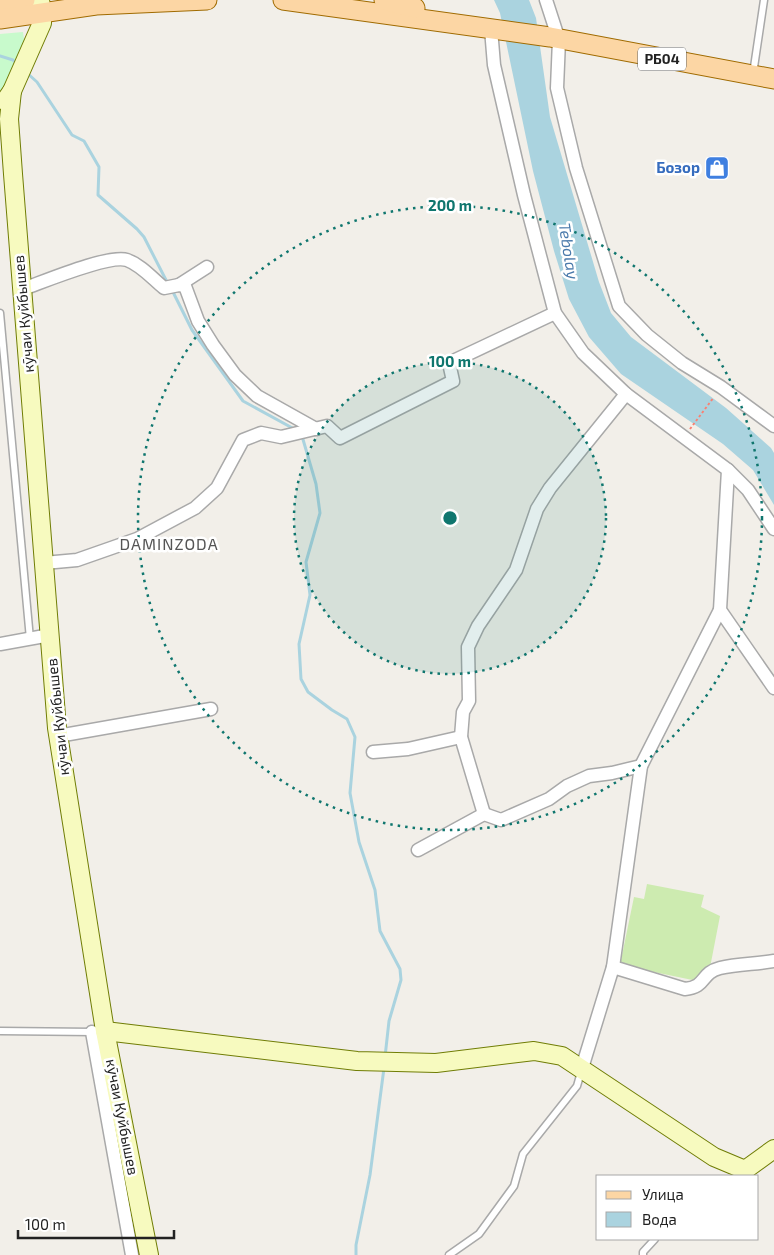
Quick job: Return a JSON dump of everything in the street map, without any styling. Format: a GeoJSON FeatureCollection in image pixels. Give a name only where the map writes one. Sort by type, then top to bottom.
{"type":"FeatureCollection","features":[{"type":"Feature","properties":{"kind":"main road"},"geometry":{"type":"LineString","coordinates":[[0,3],[25,0]]}},
{"type":"Feature","properties":{"kind":"main road"},"geometry":{"type":"LineString","coordinates":[[0,19],[41,7],[206,0]]}},
{"type":"Feature","properties":{"kind":"main road","name":"РБ04"},"geometry":{"type":"LineString","coordinates":[[283,0],[388,4],[491,29],[774,79]]}},
{"type":"Feature","properties":{"kind":"main road"},"geometry":{"type":"LineString","coordinates":[[0,106],[19,76],[42,23],[41,7]]}},
{"type":"Feature","properties":{"kind":"main road","name":"кӯчаи Куйбышев"},"geometry":{"type":"LineString","coordinates":[[19,76],[9,119],[58,736],[99,1032],[149,1255]]}},
{"type":"Feature","properties":{"kind":"main road"},"geometry":{"type":"LineString","coordinates":[[0,154],[13,174]]}},
{"type":"Feature","properties":{"kind":"main road"},"geometry":{"type":"LineString","coordinates":[[99,1032],[357,1061],[436,1063],[534,1052],[562,1056],[740,1173],[774,1149]]}},
{"type":"Feature","properties":{"kind":"street"},"geometry":{"type":"LineString","coordinates":[[546,0],[554,39],[557,88],[576,168],[619,306],[647,335],[682,363],[722,387],[774,426]]}},
{"type":"Feature","properties":{"kind":"street"},"geometry":{"type":"LineString","coordinates":[[491,29],[494,65],[524,195],[555,313],[583,353],[626,394],[728,470],[748,490],[774,529]]}},
{"type":"Feature","properties":{"kind":"street"},"geometry":{"type":"LineString","coordinates":[[23,289],[100,262],[125,259],[141,268],[164,288],[180,285],[208,267]]}},
{"type":"Feature","properties":{"kind":"street"},"geometry":{"type":"LineString","coordinates":[[180,285],[184,286],[198,321],[212,345],[235,375],[257,396],[305,431]]}},
{"type":"Feature","properties":{"kind":"street"},"geometry":{"type":"LineString","coordinates":[[44,563],[77,560],[137,539],[195,508],[217,488],[243,440],[261,434],[281,437],[327,426],[340,438],[454,381],[450,363],[555,313]]}},
{"type":"Feature","properties":{"kind":"street"},"geometry":{"type":"LineString","coordinates":[[484,814],[461,737],[463,712],[468,701],[468,647],[478,626],[516,570],[537,509],[550,488],[626,394]]}},
{"type":"Feature","properties":{"kind":"street"},"geometry":{"type":"LineString","coordinates":[[582,1068],[613,967],[641,766],[720,610],[728,470]]}},
{"type":"Feature","properties":{"kind":"street"},"geometry":{"type":"LineString","coordinates":[[720,610],[774,688]]}},
{"type":"Feature","properties":{"kind":"street"},"geometry":{"type":"LineString","coordinates":[[0,644],[50,635]]}},
{"type":"Feature","properties":{"kind":"street"},"geometry":{"type":"LineString","coordinates":[[58,736],[211,709]]}},
{"type":"Feature","properties":{"kind":"street"},"geometry":{"type":"LineString","coordinates":[[373,752],[408,749],[461,737]]}},
{"type":"Feature","properties":{"kind":"street"},"geometry":{"type":"LineString","coordinates":[[418,850],[484,814],[501,820],[550,799],[567,786],[590,776],[641,766]]}},
{"type":"Feature","properties":{"kind":"street"},"geometry":{"type":"LineString","coordinates":[[613,967],[685,989],[695,988],[700,985],[706,975],[719,968],[774,961]]}},
{"type":"Feature","properties":{"kind":"street"},"geometry":{"type":"LineString","coordinates":[[99,1032],[132,1255]]}},
{"type":"Feature","properties":{"kind":"lane"},"geometry":{"type":"LineString","coordinates":[[752,75],[764,0]]}},
{"type":"Feature","properties":{"kind":"lane"},"geometry":{"type":"LineString","coordinates":[[0,314],[30,638]]}},
{"type":"Feature","properties":{"kind":"lane"},"geometry":{"type":"LineString","coordinates":[[0,1031],[99,1032]]}},
{"type":"Feature","properties":{"kind":"lane"},"geometry":{"type":"LineString","coordinates":[[449,1255],[479,1234],[514,1186],[523,1154],[577,1086],[582,1068]]}},
{"type":"Feature","properties":{"kind":"lane"},"geometry":{"type":"LineString","coordinates":[[643,1255],[643,1252],[653,1240]]}},
{"type":"Feature","properties":{"kind":"path"},"geometry":{"type":"LineString","coordinates":[[689,431],[716,393]]}},
{"type":"Feature","properties":{"kind":"green space"},"geometry":{"type":"Polygon","coordinates":[[[23,32],[25,47],[0,93],[0,34],[23,32]]]}},
{"type":"Feature","properties":{"kind":"green space"},"geometry":{"type":"Polygon","coordinates":[[[647,884],[704,895],[701,907],[720,916],[707,983],[620,965],[634,897],[644,899],[647,884]]]}},
{"type":"Feature","properties":{"kind":"water","name":"Tebolay"},"geometry":{"type":"Polygon","coordinates":[[[494,0],[529,0],[536,18],[550,117],[599,282],[611,313],[631,337],[726,408],[771,448],[774,453],[774,505],[753,470],[723,444],[621,374],[589,337],[569,299],[554,251],[533,171],[500,13],[494,0]]]}},
{"type":"Feature","properties":{"kind":"waterway"},"geometry":{"type":"LineString","coordinates":[[0,56],[13,60],[17,64]]}},
{"type":"Feature","properties":{"kind":"waterway"},"geometry":{"type":"LineString","coordinates":[[27,73],[37,82],[72,135],[84,141],[99,167],[98,195],[144,237],[167,282]]}},
{"type":"Feature","properties":{"kind":"waterway"},"geometry":{"type":"LineString","coordinates":[[173,292],[192,330],[243,401],[296,430]]}},
{"type":"Feature","properties":{"kind":"waterway"},"geometry":{"type":"LineString","coordinates":[[302,436],[316,484],[320,513],[306,562],[310,595],[299,644],[301,679],[308,692],[347,719],[355,737],[350,793],[359,842],[375,890],[380,931],[400,969],[401,980],[389,1021],[385,1057]]}},
{"type":"Feature","properties":{"kind":"waterway"},"geometry":{"type":"LineString","coordinates":[[356,1255],[356,1245],[370,1175],[384,1068]]}},
{"type":"Feature","properties":{"kind":"place","name":"Бозор"},"geometry":{"type":"Point","coordinates":[717,168]}},
{"type":"Feature","properties":{"kind":"district","name":"DAMINZODA"},"geometry":{"type":"Point","coordinates":[169,544]}}]}
